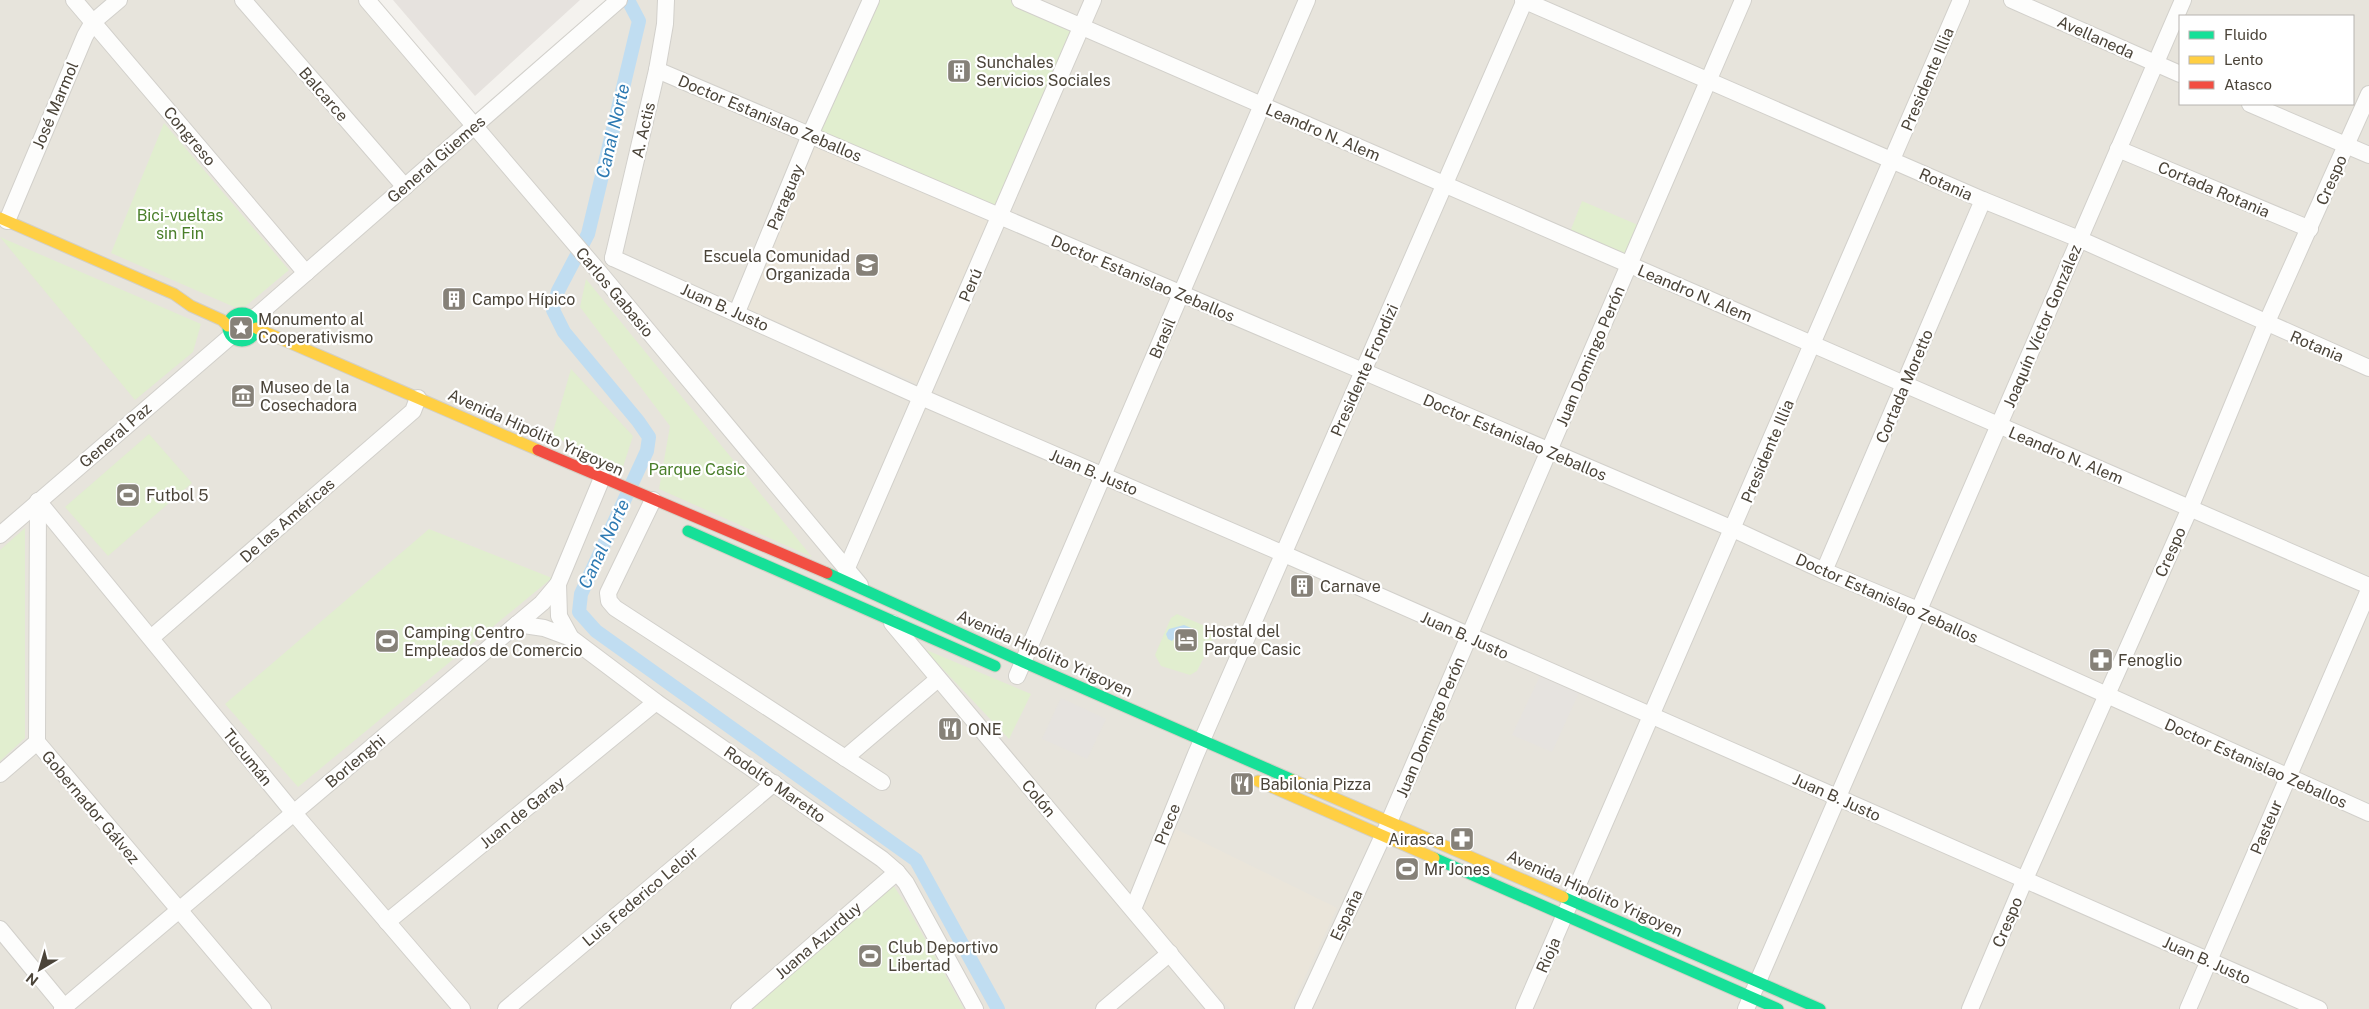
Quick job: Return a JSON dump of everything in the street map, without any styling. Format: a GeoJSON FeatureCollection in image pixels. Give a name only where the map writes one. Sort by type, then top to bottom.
{"type":"FeatureCollection","features":[{"type":"Feature","properties":{"kind":"street","name":"Congreso"},"geometry":{"type":"LineString","coordinates":[[74,0],[306,273]]}},
{"type":"Feature","properties":{"kind":"street","name":"José Marmol"},"geometry":{"type":"LineString","coordinates":[[3,219],[93,22],[119,0]]}},
{"type":"Feature","properties":{"kind":"street","name":"Balcarce"},"geometry":{"type":"LineString","coordinates":[[244,0],[405,187]]}},
{"type":"Feature","properties":{"kind":"street","name":"Carlos Gabasio"},"geometry":{"type":"LineString","coordinates":[[367,0],[596,268],[861,587]]}},
{"type":"Feature","properties":{"kind":"street","name":"A. Actis"},"geometry":{"type":"LineString","coordinates":[[613,258],[657,70],[666,24],[666,0]]}},
{"type":"Feature","properties":{"kind":"street","name":"Paraguay"},"geometry":{"type":"LineString","coordinates":[[736,312],[810,135],[871,0]]}},
{"type":"Feature","properties":{"kind":"street","name":"Leandro N. Alem"},"geometry":{"type":"LineString","coordinates":[[1020,0],[2369,586]]}},
{"type":"Feature","properties":{"kind":"street","name":"Perú"},"geometry":{"type":"LineString","coordinates":[[846,570],[1093,0]]}},
{"type":"Feature","properties":{"kind":"street","name":"Brasil"},"geometry":{"type":"LineString","coordinates":[[1022,672],[1103,476],[1307,0]]}},
{"type":"Feature","properties":{"kind":"street","name":"Rotania"},"geometry":{"type":"LineString","coordinates":[[1525,0],[1892,161],[2079,239],[2266,324],[2369,368]]}},
{"type":"Feature","properties":{"kind":"street","name":"Presidente Frondizi"},"geometry":{"type":"LineString","coordinates":[[1198,751],[1525,0]]}},
{"type":"Feature","properties":{"kind":"street","name":"Juan Domingo Perón"},"geometry":{"type":"LineString","coordinates":[[1386,829],[1743,0]]}},
{"type":"Feature","properties":{"kind":"street","name":"Presidente Illia"},"geometry":{"type":"LineString","coordinates":[[1569,909],[1961,0]]}},
{"type":"Feature","properties":{"kind":"street","name":"Avellaneda"},"geometry":{"type":"LineString","coordinates":[[2012,0],[2179,74]]}},
{"type":"Feature","properties":{"kind":"street","name":"Joaquín Víctor González"},"geometry":{"type":"LineString","coordinates":[[1749,1003],[2183,0]]}},
{"type":"Feature","properties":{"kind":"street","name":"General Güemes"},"geometry":{"type":"LineString","coordinates":[[255,323],[306,273],[614,5]]}},
{"type":"Feature","properties":{"kind":"street","name":"Doctor Estanislao Zeballos"},"geometry":{"type":"LineString","coordinates":[[657,70],[1733,529],[2369,813]]}},
{"type":"Feature","properties":{"kind":"street","name":"Crespo"},"geometry":{"type":"LineString","coordinates":[[1970,1009],[2025,879],[2190,508],[2266,324],[2369,94]]}},
{"type":"Feature","properties":{"kind":"street"},"geometry":{"type":"LineString","coordinates":[[2252,105],[2369,155]]}},
{"type":"Feature","properties":{"kind":"street","name":"Cortada Rotania"},"geometry":{"type":"LineString","coordinates":[[2118,149],[2310,229]]}},
{"type":"Feature","properties":{"kind":"street","name":"Cortada Moretto"},"geometry":{"type":"LineString","coordinates":[[1824,571],[1983,200]]}},
{"type":"Feature","properties":{"kind":"street","name":"Avenida Hipólito Yrigoyen"},"geometry":{"type":"LineString","coordinates":[[3,219],[174,294],[191,306],[222,320],[237,341],[254,342],[255,323]]}},
{"type":"Feature","properties":{"kind":"street"},"geometry":{"type":"LineString","coordinates":[[596,268],[613,258]]}},
{"type":"Feature","properties":{"kind":"street","name":"Juan B. Justo"},"geometry":{"type":"LineString","coordinates":[[613,258],[921,397],[1652,715],[2319,1009]]}},
{"type":"Feature","properties":{"kind":"street","name":"Avenida Hipólito Yrigoyen"},"geometry":{"type":"LineString","coordinates":[[174,294],[193,295],[238,314],[246,314],[255,323],[414,408],[646,507],[861,587],[1022,672]]}},
{"type":"Feature","properties":{"kind":"street"},"geometry":{"type":"LineString","coordinates":[[229,331],[230,319],[238,314]]}},
{"type":"Feature","properties":{"kind":"street","name":"General Paz"},"geometry":{"type":"LineString","coordinates":[[0,535],[229,331]]}},
{"type":"Feature","properties":{"kind":"street","name":"De las Américas"},"geometry":{"type":"LineString","coordinates":[[151,638],[414,408]]}},
{"type":"Feature","properties":{"kind":"street","name":"Borlenghi"},"geometry":{"type":"LineString","coordinates":[[64,1008],[542,602],[558,584],[601,487]]}},
{"type":"Feature","properties":{"kind":"street","name":"Tucumán"},"geometry":{"type":"LineString","coordinates":[[38,501],[293,812],[462,1009]]}},
{"type":"Feature","properties":{"kind":"street","name":"Gobernador Gálvez"},"geometry":{"type":"LineString","coordinates":[[38,501],[37,742],[263,1009]]}},
{"type":"Feature","properties":{"kind":"street"},"geometry":{"type":"LineString","coordinates":[[646,507],[608,593],[609,601],[615,608],[882,782]]}},
{"type":"Feature","properties":{"kind":"street","name":"Avenida Hipólito Yrigoyen"},"geometry":{"type":"LineString","coordinates":[[673,525],[889,618],[1022,672],[1198,751],[1386,829],[1569,909],[1758,982],[1820,1009]]}},
{"type":"Feature","properties":{"kind":"street","name":"Rodolfo Maretto"},"geometry":{"type":"LineString","coordinates":[[558,584],[559,616],[571,638],[656,702],[882,859],[897,872],[906,883],[975,1009]]}},
{"type":"Feature","properties":{"kind":"street","name":"Colón"},"geometry":{"type":"LineString","coordinates":[[861,587],[1216,1009]]}},
{"type":"Feature","properties":{"kind":"street","name":"Pasteur"},"geometry":{"type":"LineString","coordinates":[[2188,1009],[2369,590]]}},
{"type":"Feature","properties":{"kind":"street"},"geometry":{"type":"LineString","coordinates":[[517,624],[544,628],[571,638]]}},
{"type":"Feature","properties":{"kind":"street"},"geometry":{"type":"LineString","coordinates":[[845,758],[938,679]]}},
{"type":"Feature","properties":{"kind":"street","name":"Juan de Garay"},"geometry":{"type":"LineString","coordinates":[[387,922],[656,702]]}},
{"type":"Feature","properties":{"kind":"street"},"geometry":{"type":"LineString","coordinates":[[0,774],[37,742]]}},
{"type":"Feature","properties":{"kind":"street","name":"Prece"},"geometry":{"type":"LineString","coordinates":[[1132,909],[1198,751]]}},
{"type":"Feature","properties":{"kind":"street","name":"Avenida Hipólito Yrigoyen"},"geometry":{"type":"LineString","coordinates":[[1249,778],[1386,829],[1569,909],[1749,1003],[1778,1009]]}},
{"type":"Feature","properties":{"kind":"street","name":"Luis Federico Leloir"},"geometry":{"type":"LineString","coordinates":[[506,1009],[774,783]]}},
{"type":"Feature","properties":{"kind":"street","name":"España"},"geometry":{"type":"LineString","coordinates":[[1303,1009],[1386,829]]}},
{"type":"Feature","properties":{"kind":"street","name":"Juana Azurduy"},"geometry":{"type":"LineString","coordinates":[[739,1009],[897,872]]}},
{"type":"Feature","properties":{"kind":"street","name":"Rioja"},"geometry":{"type":"LineString","coordinates":[[1524,1009],[1569,909]]}},
{"type":"Feature","properties":{"kind":"street"},"geometry":{"type":"LineString","coordinates":[[0,929],[64,1008]]}},
{"type":"Feature","properties":{"kind":"street"},"geometry":{"type":"LineString","coordinates":[[1104,1009],[1170,953]]}},
{"type":"Feature","properties":{"kind":"shaded area"},"geometry":{"type":"Polygon","coordinates":[[[0,0],[367,0],[474,126],[619,0],[2369,0],[2369,1009],[0,1009],[0,0]]]}},
{"type":"Feature","properties":{"kind":"shaded area"},"geometry":{"type":"Polygon","coordinates":[[[393,0],[580,0],[475,96],[393,0]]]}},
{"type":"Feature","properties":{"kind":"shaded area","name":"Escuela Comunidad Organizada"},"geometry":{"type":"Polygon","coordinates":[[[813,145],[991,222],[922,385],[743,308],[813,145]]]}},
{"type":"Feature","properties":{"kind":"shaded area"},"geometry":{"type":"Polygon","coordinates":[[[1541,674],[1580,690],[1552,752],[1512,735],[1541,674]]]}},
{"type":"Feature","properties":{"kind":"shaded area"},"geometry":{"type":"Polygon","coordinates":[[[1061,698],[1106,719],[1087,759],[1042,739],[1061,698]]]}},
{"type":"Feature","properties":{"kind":"shaded area"},"geometry":{"type":"Polygon","coordinates":[[[1174,828],[1337,908],[1290,1009],[1230,1009],[1143,909],[1174,828]]]}},
{"type":"Feature","properties":{"kind":"green space"},"geometry":{"type":"Polygon","coordinates":[[[871,0],[1020,0],[1082,27],[999,216],[810,135],[871,0]]]}},
{"type":"Feature","properties":{"kind":"green space","name":"Bici-vueltas sin Fin"},"geometry":{"type":"Polygon","coordinates":[[[164,123],[289,270],[241,310],[111,253],[164,123]]]}},
{"type":"Feature","properties":{"kind":"green space"},"geometry":{"type":"Polygon","coordinates":[[[1582,201],[1638,225],[1626,255],[1570,232],[1582,201]]]}},
{"type":"Feature","properties":{"kind":"green space"},"geometry":{"type":"Polygon","coordinates":[[[0,237],[201,324],[193,352],[135,400],[0,237]]]}},
{"type":"Feature","properties":{"kind":"green space","name":"Parque Casic"},"geometry":{"type":"Polygon","coordinates":[[[586,279],[812,557],[659,489],[670,426],[580,307],[586,279]]]}},
{"type":"Feature","properties":{"kind":"green space"},"geometry":{"type":"Polygon","coordinates":[[[571,369],[633,436],[621,473],[552,435],[571,369]]]}},
{"type":"Feature","properties":{"kind":"green space","name":"Futbol 5"},"geometry":{"type":"Polygon","coordinates":[[[149,434],[192,483],[108,556],[65,507],[149,434]]]}},
{"type":"Feature","properties":{"kind":"green space"},"geometry":{"type":"Polygon","coordinates":[[[25,528],[25,738],[0,761],[0,550],[25,528]]]}},
{"type":"Feature","properties":{"kind":"green space","name":"Camping Centro Empleados de Comercio"},"geometry":{"type":"Polygon","coordinates":[[[429,529],[552,578],[298,787],[225,704],[429,529]]]}},
{"type":"Feature","properties":{"kind":"green space"},"geometry":{"type":"Polygon","coordinates":[[[1177,614],[1212,629],[1215,635],[1197,671],[1190,675],[1161,666],[1155,655],[1171,618],[1177,614]]]}},
{"type":"Feature","properties":{"kind":"green space"},"geometry":{"type":"Polygon","coordinates":[[[924,649],[1031,694],[1009,739],[924,649]]]}},
{"type":"Feature","properties":{"kind":"green space","name":"Club Deportivo Libertad"},"geometry":{"type":"Polygon","coordinates":[[[891,882],[905,903],[964,1009],[743,1009],[891,882]]]}},
{"type":"Feature","properties":{"kind":"water"},"geometry":{"type":"Polygon","coordinates":[[[1184,625],[1194,629],[1196,633],[1189,637],[1182,634],[1176,636],[1172,641],[1168,639],[1166,634],[1169,629],[1184,625]]]}},
{"type":"Feature","properties":{"kind":"waterway","name":"Canal Norte"},"geometry":{"type":"LineString","coordinates":[[628,0],[639,21],[588,234],[558,291],[553,310],[564,332],[638,421],[649,437],[647,451],[581,594],[579,612],[596,631],[916,860],[998,1009]]}},
{"type":"Feature","properties":{"kind":"traffic: fast"},"geometry":{"type":"LineString","coordinates":[[242,313],[252,317],[256,327],[252,337],[242,341],[232,337],[228,327],[232,317],[242,313]]}},
{"type":"Feature","properties":{"kind":"traffic: fast"},"geometry":{"type":"LineString","coordinates":[[688,531],[995,666]]}},
{"type":"Feature","properties":{"kind":"traffic: fast"},"geometry":{"type":"LineString","coordinates":[[827,573],[1023,662],[1293,780]]}},
{"type":"Feature","properties":{"kind":"traffic: fast"},"geometry":{"type":"LineString","coordinates":[[1434,858],[1778,1009]]}},
{"type":"Feature","properties":{"kind":"traffic: fast"},"geometry":{"type":"LineString","coordinates":[[1563,897],[1820,1009]]}},
{"type":"Feature","properties":{"kind":"traffic: slow"},"geometry":{"type":"LineString","coordinates":[[0,218],[174,294],[191,306],[222,320],[228,326]]}},
{"type":"Feature","properties":{"kind":"traffic: slow"},"geometry":{"type":"LineString","coordinates":[[256,328],[538,450]]}},
{"type":"Feature","properties":{"kind":"traffic: slow"},"geometry":{"type":"LineString","coordinates":[[1293,780],[1563,897]]}},
{"type":"Feature","properties":{"kind":"traffic: slow"},"geometry":{"type":"LineString","coordinates":[[1258,781],[1434,858]]}},
{"type":"Feature","properties":{"kind":"traffic: jam"},"geometry":{"type":"LineString","coordinates":[[538,450],[827,573]]}},
{"type":"Feature","properties":{"kind":"place","name":"Sunchales Servicios Sociales"},"geometry":{"type":"Point","coordinates":[959,71]}},
{"type":"Feature","properties":{"kind":"place","name":"Escuela Comunidad Organizada"},"geometry":{"type":"Point","coordinates":[867,265]}},
{"type":"Feature","properties":{"kind":"place","name":"Campo Hípico"},"geometry":{"type":"Point","coordinates":[454,299]}},
{"type":"Feature","properties":{"kind":"place","name":"Monumento al Cooperativismo"},"geometry":{"type":"Point","coordinates":[241,328]}},
{"type":"Feature","properties":{"kind":"place","name":"Museo de la Cosechadora"},"geometry":{"type":"Point","coordinates":[243,396]}},
{"type":"Feature","properties":{"kind":"place","name":"Futbol 5"},"geometry":{"type":"Point","coordinates":[128,495]}},
{"type":"Feature","properties":{"kind":"place","name":"Carnave"},"geometry":{"type":"Point","coordinates":[1302,586]}},
{"type":"Feature","properties":{"kind":"place","name":"Hostal del Parque Casic"},"geometry":{"type":"Point","coordinates":[1186,640]}},
{"type":"Feature","properties":{"kind":"place","name":"Camping Centro Empleados de Comercio"},"geometry":{"type":"Point","coordinates":[387,641]}},
{"type":"Feature","properties":{"kind":"place","name":"Fenoglio"},"geometry":{"type":"Point","coordinates":[2101,660]}},
{"type":"Feature","properties":{"kind":"place","name":"ONE"},"geometry":{"type":"Point","coordinates":[950,729]}},
{"type":"Feature","properties":{"kind":"place","name":"Babilonia Pizza"},"geometry":{"type":"Point","coordinates":[1242,784]}},
{"type":"Feature","properties":{"kind":"place","name":"Airasca"},"geometry":{"type":"Point","coordinates":[1462,839]}},
{"type":"Feature","properties":{"kind":"place","name":"Mr Jones"},"geometry":{"type":"Point","coordinates":[1407,869]}},
{"type":"Feature","properties":{"kind":"place","name":"Club Deportivo Libertad"},"geometry":{"type":"Point","coordinates":[870,956]}}]}
